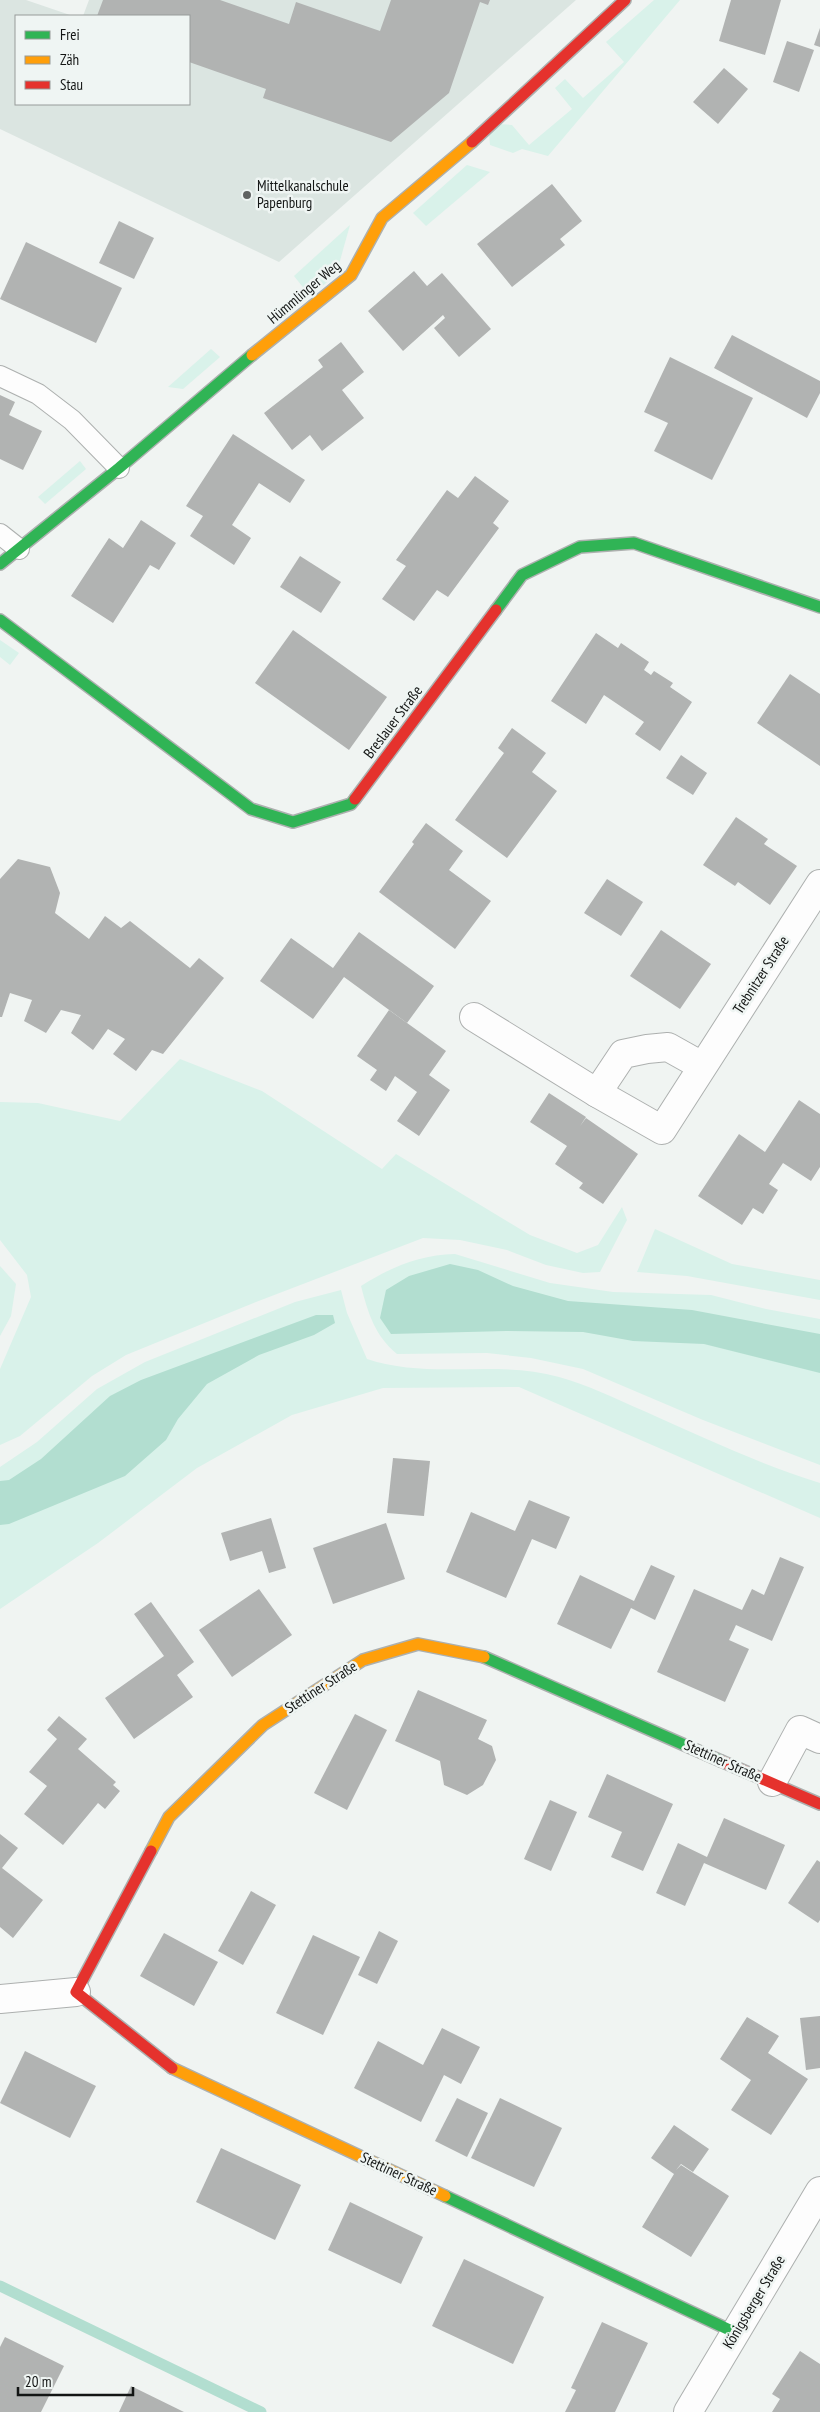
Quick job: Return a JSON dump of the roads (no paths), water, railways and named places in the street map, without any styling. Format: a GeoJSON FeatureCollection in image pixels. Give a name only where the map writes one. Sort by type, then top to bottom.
{"type":"FeatureCollection","features":[{"type":"Feature","properties":{"kind":"street","name":"Hümmlinger Weg"},"geometry":{"type":"LineString","coordinates":[[0,564],[118,468],[291,322],[351,275],[382,218],[451,161],[569,54],[625,0]]}},
{"type":"Feature","properties":{"kind":"street","name":"Breslauer Straße"},"geometry":{"type":"LineString","coordinates":[[0,620],[251,809],[293,822],[351,804],[522,575],[580,547],[634,543],[820,607]]}},
{"type":"Feature","properties":{"kind":"street","name":"Trebnitzer Straße"},"geometry":{"type":"LineString","coordinates":[[474,1017],[597,1093],[662,1130],[820,884]]}},
{"type":"Feature","properties":{"kind":"street"},"geometry":{"type":"LineString","coordinates":[[597,1093],[623,1054],[647,1049],[668,1048],[702,1066]]}},
{"type":"Feature","properties":{"kind":"street","name":"Stettiner Straße"},"geometry":{"type":"LineString","coordinates":[[736,2333],[172,2068],[76,1992],[169,1817],[263,1725],[363,1660],[418,1644],[482,1656],[820,1804]]}},
{"type":"Feature","properties":{"kind":"street","name":"Stettiner Straße"},"geometry":{"type":"LineString","coordinates":[[772,1782],[800,1730],[820,1739]]}},
{"type":"Feature","properties":{"kind":"street"},"geometry":{"type":"LineString","coordinates":[[0,1998],[76,1992]]}},
{"type":"Feature","properties":{"kind":"street","name":"Königsberger Straße"},"geometry":{"type":"LineString","coordinates":[[688,2412],[820,2191]]}},
{"type":"Feature","properties":{"kind":"lane"},"geometry":{"type":"LineString","coordinates":[[0,376],[38,394],[72,420],[118,468]]}},
{"type":"Feature","properties":{"kind":"lane"},"geometry":{"type":"LineString","coordinates":[[0,534],[19,549]]}},
{"type":"Feature","properties":{"kind":"waterway"},"geometry":{"type":"LineString","coordinates":[[0,2286],[261,2412]]}},
{"type":"Feature","properties":{"kind":"place","name":"Mittelkanalschule Papenburg"},"geometry":{"type":"Point","coordinates":[247,195]}}]}
